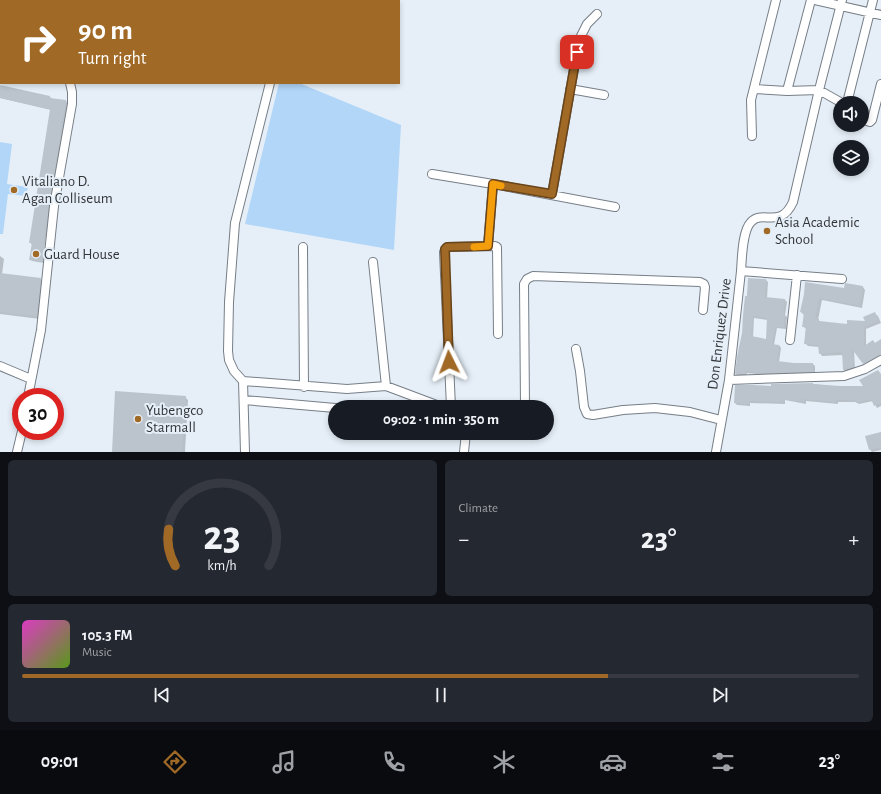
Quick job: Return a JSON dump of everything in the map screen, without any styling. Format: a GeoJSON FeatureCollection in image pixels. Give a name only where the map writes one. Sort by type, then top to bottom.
{"type":"FeatureCollection","features":[{"type":"Feature","properties":{"kind":"street"},"geometry":{"type":"LineString","coordinates":[[752,136],[750,110],[751,100],[776,0]]}},
{"type":"Feature","properties":{"kind":"street"},"geometry":{"type":"LineString","coordinates":[[786,91],[810,0]]}},
{"type":"Feature","properties":{"kind":"street"},"geometry":{"type":"LineString","coordinates":[[816,0],[841,3],[869,12],[881,14]]}},
{"type":"Feature","properties":{"kind":"street"},"geometry":{"type":"LineString","coordinates":[[849,96],[872,0]]}},
{"type":"Feature","properties":{"kind":"street"},"geometry":{"type":"LineString","coordinates":[[742,271],[745,235],[751,222],[757,218],[778,217],[786,214],[793,202],[841,3]]}},
{"type":"Feature","properties":{"kind":"street"},"geometry":{"type":"LineString","coordinates":[[552,194],[579,40],[587,24],[597,14]]}},
{"type":"Feature","properties":{"kind":"street"},"geometry":{"type":"LineString","coordinates":[[30,388],[41,330],[54,206],[72,104],[70,84]]}},
{"type":"Feature","properties":{"kind":"street"},"geometry":{"type":"LineString","coordinates":[[245,452],[243,381],[234,371],[229,360],[228,350],[235,223],[270,84]]}},
{"type":"Feature","properties":{"kind":"street"},"geometry":{"type":"LineString","coordinates":[[869,122],[872,120],[881,84]]}},
{"type":"Feature","properties":{"kind":"street"},"geometry":{"type":"LineString","coordinates":[[570,89],[604,95]]}},
{"type":"Feature","properties":{"kind":"street"},"geometry":{"type":"LineString","coordinates":[[754,89],[786,91],[819,90],[833,98]]}},
{"type":"Feature","properties":{"kind":"street"},"geometry":{"type":"LineString","coordinates":[[432,174],[552,194],[615,207]]}},
{"type":"Feature","properties":{"kind":"street"},"geometry":{"type":"LineString","coordinates":[[488,246],[493,184]]}},
{"type":"Feature","properties":{"kind":"street"},"geometry":{"type":"LineString","coordinates":[[451,400],[444,252],[447,247],[495,246],[498,250],[498,334]]}},
{"type":"Feature","properties":{"kind":"street"},"geometry":{"type":"LineString","coordinates":[[303,247],[304,387]]}},
{"type":"Feature","properties":{"kind":"street"},"geometry":{"type":"LineString","coordinates":[[372,262],[386,386]]}},
{"type":"Feature","properties":{"kind":"street","name":"Don Enriquez Drive"},"geometry":{"type":"LineString","coordinates":[[716,452],[729,380],[742,271],[842,279]]}},
{"type":"Feature","properties":{"kind":"street"},"geometry":{"type":"LineString","coordinates":[[790,340],[797,275]]}},
{"type":"Feature","properties":{"kind":"street"},"geometry":{"type":"LineString","coordinates":[[525,400],[524,284],[527,279],[533,276],[700,282],[706,287],[703,310]]}},
{"type":"Feature","properties":{"kind":"street"},"geometry":{"type":"LineString","coordinates":[[576,349],[584,407],[587,414],[593,416],[623,410],[655,408],[690,412],[721,420]]}},
{"type":"Feature","properties":{"kind":"street"},"geometry":{"type":"LineString","coordinates":[[729,380],[844,376],[865,369],[881,360]]}},
{"type":"Feature","properties":{"kind":"street"},"geometry":{"type":"LineString","coordinates":[[0,366],[31,379]]}},
{"type":"Feature","properties":{"kind":"street"},"geometry":{"type":"LineString","coordinates":[[243,381],[304,387],[347,389],[386,386],[423,400]]}},
{"type":"Feature","properties":{"kind":"street"},"geometry":{"type":"LineString","coordinates":[[244,400],[328,407]]}},
{"type":"Feature","properties":{"kind":"street"},"geometry":{"type":"LineString","coordinates":[[18,452],[20,440]]}},
{"type":"Feature","properties":{"kind":"street"},"geometry":{"type":"LineString","coordinates":[[464,452],[465,440]]}},
{"type":"Feature","properties":{"kind":"shaded area"},"geometry":{"type":"Polygon","coordinates":[[[279,84],[301,84],[401,125],[394,250],[245,224],[279,84]]]}},
{"type":"Feature","properties":{"kind":"shaded area","name":"Vitaliano D. Agan Colliseum"},"geometry":{"type":"Polygon","coordinates":[[[0,142],[12,144],[7,184],[28,187],[26,196],[8,194],[3,234],[0,234],[0,142]]]}},
{"type":"Feature","properties":{"kind":"building"},"geometry":{"type":"Polygon","coordinates":[[[0,85],[50,96],[50,98],[66,100],[49,205],[42,262],[29,260],[32,243],[29,243],[50,109],[0,98],[0,85]]]}},
{"type":"Feature","properties":{"kind":"building"},"geometry":{"type":"Polygon","coordinates":[[[0,273],[41,278],[37,316],[0,312],[0,273]]]}},
{"type":"Feature","properties":{"kind":"building"},"geometry":{"type":"Polygon","coordinates":[[[748,278],[766,279],[765,297],[785,299],[783,314],[785,314],[784,327],[775,327],[772,344],[779,345],[777,361],[813,363],[813,372],[764,373],[745,371],[745,374],[735,374],[742,333],[745,296],[747,296],[748,278]],[[753,316],[751,336],[766,339],[767,318],[753,316]]]}},
{"type":"Feature","properties":{"kind":"building"},"geometry":{"type":"Polygon","coordinates":[[[805,282],[844,288],[845,283],[863,286],[860,306],[819,298],[815,319],[819,319],[819,321],[847,324],[847,320],[865,321],[863,317],[875,312],[879,321],[864,327],[864,346],[873,340],[875,343],[881,339],[881,355],[863,364],[852,349],[853,367],[843,370],[842,352],[819,354],[818,345],[804,344],[806,327],[802,327],[804,313],[800,312],[805,282]]]}},
{"type":"Feature","properties":{"kind":"building"},"geometry":{"type":"Polygon","coordinates":[[[878,370],[881,374],[881,403],[874,406],[871,399],[856,403],[855,400],[836,400],[836,402],[804,399],[804,402],[783,399],[783,402],[749,401],[749,404],[734,403],[735,385],[771,386],[771,384],[813,383],[840,386],[863,386],[859,380],[878,370]]]}},
{"type":"Feature","properties":{"kind":"building"},"geometry":{"type":"Polygon","coordinates":[[[115,391],[186,396],[182,452],[112,452],[115,391]]]}},
{"type":"Feature","properties":{"kind":"building"},"geometry":{"type":"Polygon","coordinates":[[[881,432],[881,447],[869,450],[865,436],[881,432]]]}},
{"type":"Feature","properties":{"kind":"slow traffic"},"geometry":{"type":"LineString","coordinates":[[474,247],[488,246],[493,184],[501,186]]}},
{"type":"Feature","properties":{"kind":"place","name":"Vitaliano D. Agan Colliseum"},"geometry":{"type":"Point","coordinates":[14,190]}},
{"type":"Feature","properties":{"kind":"place","name":"Asia Academic School"},"geometry":{"type":"Point","coordinates":[767,231]}},
{"type":"Feature","properties":{"kind":"place","name":"Guard House"},"geometry":{"type":"Point","coordinates":[36,254]}},
{"type":"Feature","properties":{"kind":"place","name":"Yubengco Starmall"},"geometry":{"type":"Point","coordinates":[138,419]}},
{"type":"Feature","properties":{"kind":"route"},"geometry":{"type":"LineString","coordinates":[[449,362],[445,249],[447,247],[488,246],[493,184],[552,194],[577,52]]}}]}
